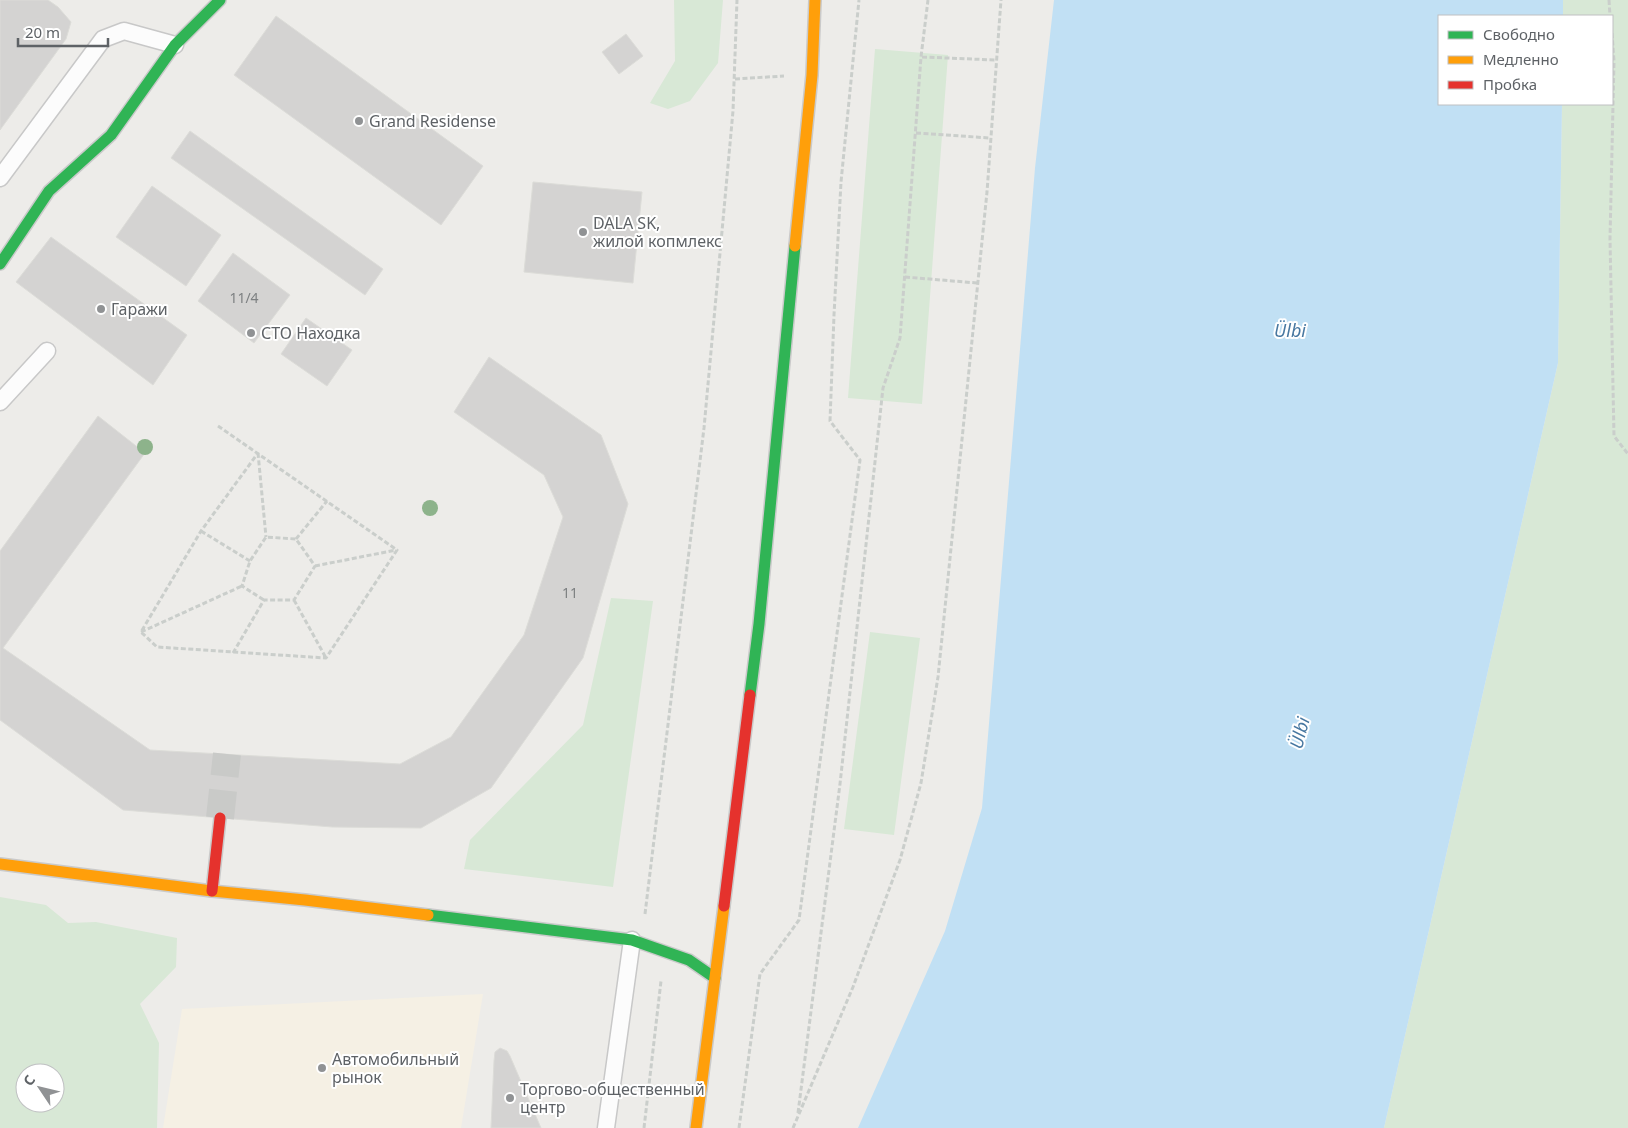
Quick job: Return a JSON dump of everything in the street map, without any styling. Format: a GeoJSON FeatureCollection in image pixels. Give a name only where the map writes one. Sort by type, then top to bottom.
{"type":"FeatureCollection","features":[{"type":"Feature","properties":{"kind":"street"},"geometry":{"type":"LineString","coordinates":[[0,264],[49,191],[111,135],[175,45],[220,0]]}},
{"type":"Feature","properties":{"kind":"street"},"geometry":{"type":"LineString","coordinates":[[696,1128],[764,575],[812,75],[815,0]]}},
{"type":"Feature","properties":{"kind":"street"},"geometry":{"type":"LineString","coordinates":[[212,891],[220,818]]}},
{"type":"Feature","properties":{"kind":"street"},"geometry":{"type":"LineString","coordinates":[[0,864],[632,940],[689,960],[715,978]]}},
{"type":"Feature","properties":{"kind":"lane"},"geometry":{"type":"LineString","coordinates":[[0,178],[103,38],[124,31],[175,45]]}},
{"type":"Feature","properties":{"kind":"lane"},"geometry":{"type":"LineString","coordinates":[[0,402],[47,352]]}},
{"type":"Feature","properties":{"kind":"lane"},"geometry":{"type":"LineString","coordinates":[[606,1128],[632,940]]}},
{"type":"Feature","properties":{"kind":"path"},"geometry":{"type":"LineString","coordinates":[[644,1128],[662,976],[644,915],[704,428],[734,111],[737,0]]}},
{"type":"Feature","properties":{"kind":"path"},"geometry":{"type":"LineString","coordinates":[[739,1128],[760,974],[799,920],[860,460],[830,422],[842,182],[859,0]]}},
{"type":"Feature","properties":{"kind":"path"},"geometry":{"type":"LineString","coordinates":[[797,1118],[840,784],[883,388],[900,338],[921,57],[928,0]]}},
{"type":"Feature","properties":{"kind":"path"},"geometry":{"type":"LineString","coordinates":[[793,1128],[853,987],[900,860],[921,783],[938,677],[987,192],[1001,0]]}},
{"type":"Feature","properties":{"kind":"path"},"geometry":{"type":"LineString","coordinates":[[1609,0],[1610,15]]}},
{"type":"Feature","properties":{"kind":"path"},"geometry":{"type":"LineString","coordinates":[[1613,47],[1610,239],[1614,436],[1628,454]]}},
{"type":"Feature","properties":{"kind":"path"},"geometry":{"type":"LineString","coordinates":[[921,57],[996,60]]}},
{"type":"Feature","properties":{"kind":"path"},"geometry":{"type":"LineString","coordinates":[[916,133],[990,138]]}},
{"type":"Feature","properties":{"kind":"path"},"geometry":{"type":"LineString","coordinates":[[905,278],[977,283]]}},
{"type":"Feature","properties":{"kind":"path"},"geometry":{"type":"LineString","coordinates":[[218,426],[397,550]]}},
{"type":"Feature","properties":{"kind":"path"},"geometry":{"type":"LineString","coordinates":[[140,632],[201,531],[258,453]]}},
{"type":"Feature","properties":{"kind":"path"},"geometry":{"type":"LineString","coordinates":[[140,632],[242,586],[250,561],[266,537],[258,453]]}},
{"type":"Feature","properties":{"kind":"path"},"geometry":{"type":"LineString","coordinates":[[296,539],[327,501]]}},
{"type":"Feature","properties":{"kind":"path"},"geometry":{"type":"LineString","coordinates":[[201,531],[250,561]]}},
{"type":"Feature","properties":{"kind":"path"},"geometry":{"type":"LineString","coordinates":[[266,537],[296,539],[316,566]]}},
{"type":"Feature","properties":{"kind":"path"},"geometry":{"type":"LineString","coordinates":[[294,600],[316,566],[397,550]]}},
{"type":"Feature","properties":{"kind":"path"},"geometry":{"type":"LineString","coordinates":[[326,658],[397,550]]}},
{"type":"Feature","properties":{"kind":"path"},"geometry":{"type":"LineString","coordinates":[[242,586],[264,600],[294,600]]}},
{"type":"Feature","properties":{"kind":"path"},"geometry":{"type":"LineString","coordinates":[[233,652],[264,600]]}},
{"type":"Feature","properties":{"kind":"path"},"geometry":{"type":"LineString","coordinates":[[294,600],[326,658]]}},
{"type":"Feature","properties":{"kind":"path"},"geometry":{"type":"LineString","coordinates":[[140,632],[157,648],[326,658]]}},
{"type":"Feature","properties":{"kind":"shaded area","name":"Автомобильный рынок"},"geometry":{"type":"Polygon","coordinates":[[[483,994],[461,1128],[163,1128],[182,1009],[483,994]]]}},
{"type":"Feature","properties":{"kind":"green space"},"geometry":{"type":"Polygon","coordinates":[[[674,0],[723,0],[718,63],[690,101],[668,109],[650,103],[675,61],[674,0]]]}},
{"type":"Feature","properties":{"kind":"green space"},"geometry":{"type":"Polygon","coordinates":[[[1563,0],[1628,0],[1628,1128],[1384,1128],[1558,363],[1562,105],[1613,105],[1613,15],[1563,15],[1563,0]]]}},
{"type":"Feature","properties":{"kind":"green space"},"geometry":{"type":"Polygon","coordinates":[[[875,49],[948,55],[922,404],[848,398],[875,49]]]}},
{"type":"Feature","properties":{"kind":"green space"},"geometry":{"type":"Polygon","coordinates":[[[611,598],[653,601],[613,887],[464,869],[470,840],[583,725],[611,598]]]}},
{"type":"Feature","properties":{"kind":"green space"},"geometry":{"type":"Polygon","coordinates":[[[870,632],[920,638],[894,835],[844,829],[870,632]]]}},
{"type":"Feature","properties":{"kind":"green space"},"geometry":{"type":"Polygon","coordinates":[[[0,897],[46,905],[68,923],[96,922],[177,938],[176,967],[140,1004],[159,1043],[157,1128],[0,1128],[0,897]]]}},
{"type":"Feature","properties":{"kind":"water","name":"Ülbi"},"geometry":{"type":"Polygon","coordinates":[[[1054,0],[1563,0],[1563,15],[1438,15],[1438,105],[1562,105],[1558,363],[1384,1128],[858,1128],[945,931],[982,808],[1035,168],[1054,0]]]}},
{"type":"Feature","properties":{"kind":"building"},"geometry":{"type":"Polygon","coordinates":[[[0,0],[48,0],[58,7],[71,22],[66,39],[0,130],[0,0]]]}},
{"type":"Feature","properties":{"kind":"building","name":"Grand Residense"},"geometry":{"type":"Polygon","coordinates":[[[276,16],[483,166],[441,225],[234,75],[276,16]]]}},
{"type":"Feature","properties":{"kind":"building"},"geometry":{"type":"Polygon","coordinates":[[[626,34],[643,56],[619,74],[602,52],[626,34]]]}},
{"type":"Feature","properties":{"kind":"building"},"geometry":{"type":"Polygon","coordinates":[[[190,131],[383,269],[365,295],[171,158],[190,131]]]}},
{"type":"Feature","properties":{"kind":"building","name":"DALA SK, жилой копмлекс"},"geometry":{"type":"Polygon","coordinates":[[[533,182],[642,192],[633,283],[524,272],[533,182]]]}},
{"type":"Feature","properties":{"kind":"building"},"geometry":{"type":"Polygon","coordinates":[[[152,186],[221,235],[186,286],[116,237],[152,186]]]}},
{"type":"Feature","properties":{"kind":"building","name":"Гаражи"},"geometry":{"type":"Polygon","coordinates":[[[51,237],[187,335],[153,385],[16,282],[51,237]]]}},
{"type":"Feature","properties":{"kind":"building"},"geometry":{"type":"Polygon","coordinates":[[[233,253],[290,295],[254,343],[198,301],[233,253]]]}},
{"type":"Feature","properties":{"kind":"building"},"geometry":{"type":"Polygon","coordinates":[[[306,318],[352,350],[327,386],[281,354],[306,318]]]}},
{"type":"Feature","properties":{"kind":"building"},"geometry":{"type":"Polygon","coordinates":[[[489,357],[601,435],[628,504],[583,658],[491,788],[421,828],[332,827],[123,810],[0,720],[0,551],[98,416],[145,453],[3,648],[150,750],[400,764],[451,737],[524,635],[563,517],[544,475],[454,412],[489,357]]]}},
{"type":"Feature","properties":{"kind":"building","name":"Торгово-общественный центр"},"geometry":{"type":"Polygon","coordinates":[[[500,1048],[507,1051],[510,1056],[541,1128],[491,1128],[495,1052],[500,1048]]]}},
{"type":"Feature","properties":{"kind":"tunnel"},"geometry":{"type":"LineString","coordinates":[[220,818],[227,754]]}},
{"type":"Feature","properties":{"kind":"traffic: fast"},"geometry":{"type":"LineString","coordinates":[[0,264],[49,191],[111,135],[175,45],[220,0]]}},
{"type":"Feature","properties":{"kind":"traffic: fast"},"geometry":{"type":"LineString","coordinates":[[750,695],[759,624],[795,246]]}},
{"type":"Feature","properties":{"kind":"traffic: fast"},"geometry":{"type":"LineString","coordinates":[[428,915],[632,940],[689,960],[715,978]]}},
{"type":"Feature","properties":{"kind":"traffic: slow"},"geometry":{"type":"LineString","coordinates":[[795,246],[812,75],[815,0]]}},
{"type":"Feature","properties":{"kind":"traffic: slow"},"geometry":{"type":"LineString","coordinates":[[0,864],[212,891],[428,915]]}},
{"type":"Feature","properties":{"kind":"traffic: slow"},"geometry":{"type":"LineString","coordinates":[[696,1128],[724,906]]}},
{"type":"Feature","properties":{"kind":"traffic: jam"},"geometry":{"type":"LineString","coordinates":[[724,906],[750,695]]}},
{"type":"Feature","properties":{"kind":"traffic: jam"},"geometry":{"type":"LineString","coordinates":[[212,891],[220,818]]}},
{"type":"Feature","properties":{"kind":"place","name":"Grand Residense"},"geometry":{"type":"Point","coordinates":[359,121]}},
{"type":"Feature","properties":{"kind":"place","name":"DALA SK, жилой копмлекс"},"geometry":{"type":"Point","coordinates":[583,232]}},
{"type":"Feature","properties":{"kind":"place","name":"Гаражи"},"geometry":{"type":"Point","coordinates":[101,309]}},
{"type":"Feature","properties":{"kind":"place","name":"СТО Находка"},"geometry":{"type":"Point","coordinates":[251,333]}},
{"type":"Feature","properties":{"kind":"place","name":"Автомобильный рынок"},"geometry":{"type":"Point","coordinates":[322,1068]}},
{"type":"Feature","properties":{"kind":"place","name":"Торгово-общественный центр"},"geometry":{"type":"Point","coordinates":[510,1098]}}]}
